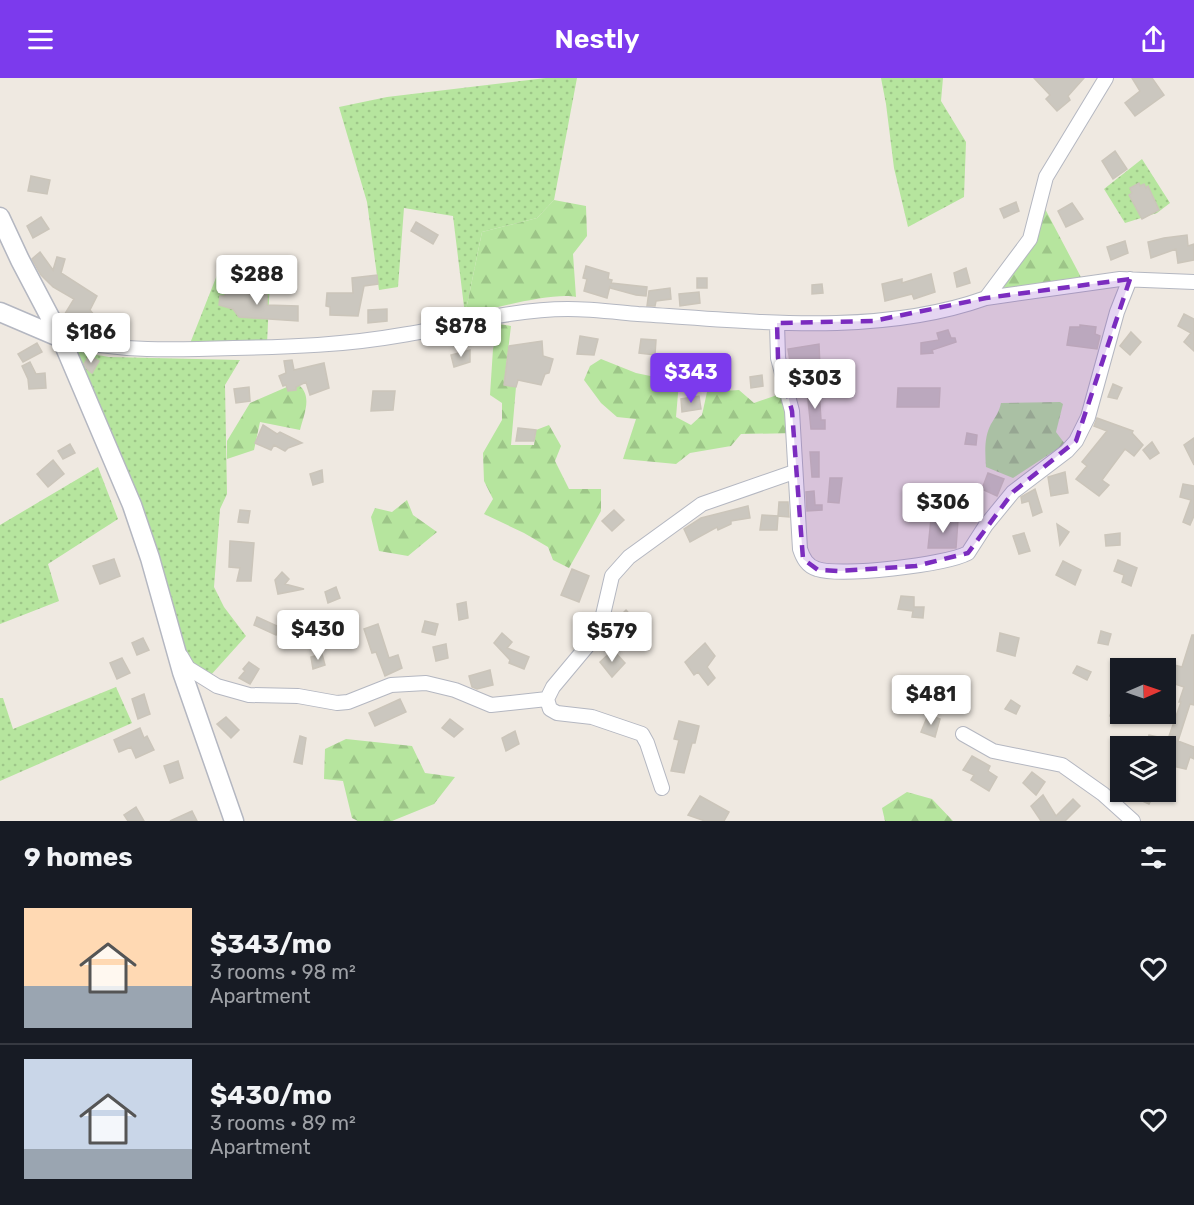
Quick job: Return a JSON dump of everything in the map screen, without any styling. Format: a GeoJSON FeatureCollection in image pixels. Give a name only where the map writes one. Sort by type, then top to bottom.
{"type":"FeatureCollection","features":[{"type":"Feature","properties":{"kind":"street"},"geometry":{"type":"LineString","coordinates":[[986,298],[1030,239],[1046,177],[1106,78]]}},
{"type":"Feature","properties":{"kind":"street"},"geometry":{"type":"LineString","coordinates":[[0,217],[20,260],[62,338],[132,505],[150,558],[174,644],[234,821]]}},
{"type":"Feature","properties":{"kind":"street"},"geometry":{"type":"LineString","coordinates":[[777,323],[778,358],[792,411],[800,549],[804,559],[811,567],[818,570],[839,571],[916,566],[968,553],[986,525],[1013,492],[1067,451],[1076,441],[1088,417],[1117,312],[1130,279]]}},
{"type":"Feature","properties":{"kind":"street"},"geometry":{"type":"LineString","coordinates":[[0,312],[62,338],[110,348],[181,350],[318,346],[399,336],[516,313],[568,309],[777,323],[873,321],[922,314],[986,298],[1130,279],[1194,282]]}},
{"type":"Feature","properties":{"kind":"street"},"geometry":{"type":"LineString","coordinates":[[662,788],[647,742],[642,734],[592,717],[557,713],[550,709],[547,699],[554,687],[599,632],[612,576],[629,557],[702,504],[794,471]]}},
{"type":"Feature","properties":{"kind":"street"},"geometry":{"type":"LineString","coordinates":[[174,644],[188,668],[217,687],[249,695],[298,696],[337,703],[348,702],[391,685],[426,683],[455,690],[491,705],[547,699]]}},
{"type":"Feature","properties":{"kind":"street"},"geometry":{"type":"LineString","coordinates":[[963,734],[993,751],[1062,765],[1103,794],[1133,821]]}},
{"type":"Feature","properties":{"kind":"highlighted area"},"geometry":{"type":"Polygon","coordinates":[[[1130,279],[1076,441],[1013,492],[968,553],[916,566],[839,571],[818,570],[803,559],[792,411],[778,358],[777,323],[873,321],[986,298],[1130,279]]]}},
{"type":"Feature","properties":{"kind":"green space"},"geometry":{"type":"Polygon","coordinates":[[[546,78],[577,78],[554,200],[537,218],[482,232],[465,315],[453,216],[404,208],[398,287],[379,290],[367,202],[339,107],[387,97],[546,78]]]}},
{"type":"Feature","properties":{"kind":"green space"},"geometry":{"type":"Polygon","coordinates":[[[881,78],[943,78],[941,101],[966,142],[964,197],[908,227],[894,168],[881,78]]]}},
{"type":"Feature","properties":{"kind":"green space"},"geometry":{"type":"Polygon","coordinates":[[[1142,159],[1170,203],[1157,213],[1125,223],[1104,189],[1142,159]]]}},
{"type":"Feature","properties":{"kind":"green space"},"geometry":{"type":"Polygon","coordinates":[[[554,200],[586,206],[587,236],[573,254],[576,297],[537,299],[465,315],[482,232],[537,218],[554,200]]]}},
{"type":"Feature","properties":{"kind":"green space"},"geometry":{"type":"Polygon","coordinates":[[[1043,205],[1083,281],[1002,293],[1002,288],[1017,266],[1043,205]]]}},
{"type":"Feature","properties":{"kind":"green space"},"geometry":{"type":"Polygon","coordinates":[[[219,270],[270,279],[267,344],[189,346],[219,270]]]}},
{"type":"Feature","properties":{"kind":"green space"},"geometry":{"type":"Polygon","coordinates":[[[499,324],[511,326],[504,385],[516,387],[511,445],[534,445],[536,430],[549,425],[561,446],[555,461],[569,489],[601,489],[601,511],[569,568],[553,560],[548,547],[484,514],[493,499],[484,481],[483,453],[502,420],[502,403],[490,395],[493,349],[499,324]]]}},
{"type":"Feature","properties":{"kind":"green space"},"geometry":{"type":"Polygon","coordinates":[[[64,349],[109,357],[240,360],[225,385],[227,494],[220,509],[214,587],[224,607],[246,636],[210,676],[193,672],[155,591],[64,349]]]}},
{"type":"Feature","properties":{"kind":"green space"},"geometry":{"type":"Polygon","coordinates":[[[601,359],[636,373],[679,382],[676,417],[691,425],[702,415],[707,392],[739,390],[754,403],[783,393],[799,433],[741,434],[731,446],[690,453],[676,464],[623,459],[636,419],[617,417],[601,403],[584,380],[590,366],[601,359]]]}},
{"type":"Feature","properties":{"kind":"green space"},"geometry":{"type":"Polygon","coordinates":[[[296,383],[302,388],[306,398],[300,430],[260,422],[254,450],[227,459],[227,441],[250,403],[296,383]]]}},
{"type":"Feature","properties":{"kind":"green space"},"geometry":{"type":"Polygon","coordinates":[[[1060,402],[1063,404],[1056,432],[1065,444],[1013,478],[986,467],[987,434],[1001,403],[1060,402]]]}},
{"type":"Feature","properties":{"kind":"green space"},"geometry":{"type":"Polygon","coordinates":[[[98,467],[118,519],[48,564],[59,601],[0,624],[0,525],[98,467]]]}},
{"type":"Feature","properties":{"kind":"green space"},"geometry":{"type":"Polygon","coordinates":[[[407,500],[413,515],[437,532],[408,556],[379,551],[371,517],[375,508],[392,512],[407,500]]]}},
{"type":"Feature","properties":{"kind":"green space"},"geometry":{"type":"Polygon","coordinates":[[[116,687],[132,723],[0,781],[0,698],[3,698],[13,729],[116,687]]]}},
{"type":"Feature","properties":{"kind":"green space"},"geometry":{"type":"Polygon","coordinates":[[[346,739],[412,746],[425,773],[455,777],[434,804],[392,821],[358,821],[352,818],[343,781],[324,779],[325,749],[346,739]]]}},
{"type":"Feature","properties":{"kind":"green space"},"geometry":{"type":"Polygon","coordinates":[[[907,792],[932,799],[953,821],[885,821],[882,808],[907,792]]]}},
{"type":"Feature","properties":{"kind":"building"},"geometry":{"type":"Polygon","coordinates":[[[1034,78],[1084,78],[1068,96],[1070,100],[1057,111],[1046,99],[1050,95],[1034,78]]]}},
{"type":"Feature","properties":{"kind":"building"},"geometry":{"type":"Polygon","coordinates":[[[1132,78],[1152,78],[1164,95],[1135,116],[1125,103],[1140,91],[1132,78]]]}},
{"type":"Feature","properties":{"kind":"building"},"geometry":{"type":"Polygon","coordinates":[[[1115,151],[1127,169],[1113,179],[1102,161],[1115,151]]]}},
{"type":"Feature","properties":{"kind":"building"},"geometry":{"type":"Polygon","coordinates":[[[31,176],[50,180],[47,194],[28,191],[31,176]]]}},
{"type":"Feature","properties":{"kind":"building"},"geometry":{"type":"Polygon","coordinates":[[[1139,183],[1140,186],[1144,184],[1146,188],[1148,186],[1159,210],[1142,219],[1129,195],[1132,193],[1130,188],[1139,183]]]}},
{"type":"Feature","properties":{"kind":"building"},"geometry":{"type":"Polygon","coordinates":[[[1016,202],[1019,211],[1004,218],[1000,209],[1016,202]]]}},
{"type":"Feature","properties":{"kind":"building"},"geometry":{"type":"Polygon","coordinates":[[[1072,203],[1083,219],[1066,227],[1058,211],[1072,203]]]}},
{"type":"Feature","properties":{"kind":"building"},"geometry":{"type":"Polygon","coordinates":[[[41,217],[49,229],[33,238],[27,226],[41,217]]]}},
{"type":"Feature","properties":{"kind":"building"},"geometry":{"type":"Polygon","coordinates":[[[416,222],[438,235],[433,244],[411,231],[416,222]]]}},
{"type":"Feature","properties":{"kind":"building"},"geometry":{"type":"Polygon","coordinates":[[[1187,235],[1188,246],[1194,244],[1194,260],[1178,263],[1176,249],[1151,258],[1148,242],[1187,235]]]}},
{"type":"Feature","properties":{"kind":"building"},"geometry":{"type":"Polygon","coordinates":[[[1125,241],[1128,253],[1111,260],[1107,247],[1125,241]]]}},
{"type":"Feature","properties":{"kind":"building"},"geometry":{"type":"Polygon","coordinates":[[[40,252],[53,270],[57,257],[65,259],[61,273],[97,296],[90,310],[98,320],[88,331],[73,316],[70,321],[63,317],[74,299],[53,287],[41,275],[32,259],[40,252]]]}},
{"type":"Feature","properties":{"kind":"building"},"geometry":{"type":"Polygon","coordinates":[[[586,266],[609,273],[608,279],[612,280],[611,283],[647,287],[646,296],[610,288],[610,286],[607,298],[584,291],[587,279],[583,278],[586,266]]]}},
{"type":"Feature","properties":{"kind":"building"},"geometry":{"type":"Polygon","coordinates":[[[966,268],[970,283],[957,287],[954,273],[966,268]]]}},
{"type":"Feature","properties":{"kind":"building"},"geometry":{"type":"Polygon","coordinates":[[[931,274],[935,292],[914,299],[912,294],[885,301],[882,284],[902,279],[902,283],[931,274]]]}},
{"type":"Feature","properties":{"kind":"building"},"geometry":{"type":"Polygon","coordinates":[[[377,275],[378,284],[364,286],[358,316],[330,315],[330,307],[326,306],[327,293],[353,293],[352,278],[377,275]]]}},
{"type":"Feature","properties":{"kind":"building"},"geometry":{"type":"Polygon","coordinates":[[[697,278],[707,278],[707,288],[697,288],[697,278]]]}},
{"type":"Feature","properties":{"kind":"building"},"geometry":{"type":"Polygon","coordinates":[[[822,284],[823,293],[812,294],[812,285],[822,284]]]}},
{"type":"Feature","properties":{"kind":"building"},"geometry":{"type":"Polygon","coordinates":[[[239,288],[250,290],[249,294],[267,295],[267,305],[298,306],[298,321],[239,317],[233,309],[219,305],[220,296],[225,296],[226,289],[238,290],[239,288]]]}},
{"type":"Feature","properties":{"kind":"building"},"geometry":{"type":"Polygon","coordinates":[[[670,288],[671,299],[656,301],[655,306],[647,306],[649,291],[670,288]]]}},
{"type":"Feature","properties":{"kind":"building"},"geometry":{"type":"Polygon","coordinates":[[[699,292],[700,303],[680,306],[679,294],[699,292]]]}},
{"type":"Feature","properties":{"kind":"building"},"geometry":{"type":"Polygon","coordinates":[[[387,309],[387,321],[368,323],[368,310],[387,309]]]}},
{"type":"Feature","properties":{"kind":"building"},"geometry":{"type":"Polygon","coordinates":[[[1184,314],[1194,319],[1194,351],[1184,342],[1191,333],[1178,326],[1184,314]]]}},
{"type":"Feature","properties":{"kind":"building"},"geometry":{"type":"Polygon","coordinates":[[[1080,325],[1096,327],[1095,334],[1100,336],[1097,349],[1067,345],[1070,327],[1080,327],[1080,325]]]}},
{"type":"Feature","properties":{"kind":"building"},"geometry":{"type":"Polygon","coordinates":[[[948,330],[951,338],[955,338],[956,342],[932,350],[933,353],[921,354],[921,343],[939,340],[937,333],[948,330]]]}},
{"type":"Feature","properties":{"kind":"building"},"geometry":{"type":"Polygon","coordinates":[[[1131,332],[1141,342],[1130,355],[1120,346],[1131,332]]]}},
{"type":"Feature","properties":{"kind":"building"},"geometry":{"type":"Polygon","coordinates":[[[580,336],[598,339],[594,355],[577,354],[580,336]]]}},
{"type":"Feature","properties":{"kind":"building"},"geometry":{"type":"Polygon","coordinates":[[[641,339],[656,340],[655,355],[639,353],[641,339]]]}},
{"type":"Feature","properties":{"kind":"building"},"geometry":{"type":"Polygon","coordinates":[[[542,341],[543,356],[553,359],[549,373],[545,374],[541,385],[518,380],[516,387],[504,385],[509,346],[542,341]]]}},
{"type":"Feature","properties":{"kind":"building"},"geometry":{"type":"Polygon","coordinates":[[[37,343],[42,352],[23,362],[18,354],[37,343]]]}},
{"type":"Feature","properties":{"kind":"building"},"geometry":{"type":"Polygon","coordinates":[[[819,344],[820,368],[792,375],[788,349],[819,344]]]}},
{"type":"Feature","properties":{"kind":"building"},"geometry":{"type":"Polygon","coordinates":[[[470,350],[470,362],[454,367],[451,355],[470,350]]]}},
{"type":"Feature","properties":{"kind":"building"},"geometry":{"type":"Polygon","coordinates":[[[89,356],[99,361],[92,373],[84,364],[89,356]]]}},
{"type":"Feature","properties":{"kind":"building"},"geometry":{"type":"Polygon","coordinates":[[[292,360],[294,370],[324,363],[329,388],[310,395],[306,382],[296,387],[296,390],[288,391],[279,376],[286,373],[284,361],[292,360]]]}},
{"type":"Feature","properties":{"kind":"building"},"geometry":{"type":"Polygon","coordinates":[[[30,362],[36,374],[45,373],[46,388],[29,389],[28,379],[22,366],[30,362]]]}},
{"type":"Feature","properties":{"kind":"building"},"geometry":{"type":"Polygon","coordinates":[[[762,375],[763,386],[751,388],[750,377],[762,375]]]}},
{"type":"Feature","properties":{"kind":"building"},"geometry":{"type":"Polygon","coordinates":[[[1113,384],[1122,388],[1117,399],[1108,397],[1113,384]]]}},
{"type":"Feature","properties":{"kind":"building"},"geometry":{"type":"Polygon","coordinates":[[[249,387],[250,401],[236,403],[234,389],[249,387]]]}},
{"type":"Feature","properties":{"kind":"building"},"geometry":{"type":"Polygon","coordinates":[[[898,388],[940,388],[939,407],[897,407],[898,388]]]}},
{"type":"Feature","properties":{"kind":"building"},"geometry":{"type":"Polygon","coordinates":[[[807,390],[819,390],[821,420],[825,420],[825,429],[811,429],[807,390]]]}},
{"type":"Feature","properties":{"kind":"building"},"geometry":{"type":"Polygon","coordinates":[[[373,391],[395,391],[393,410],[371,411],[373,391]]]}},
{"type":"Feature","properties":{"kind":"building"},"geometry":{"type":"Polygon","coordinates":[[[699,396],[701,409],[682,412],[681,399],[699,396]]]}},
{"type":"Feature","properties":{"kind":"building"},"geometry":{"type":"Polygon","coordinates":[[[1097,418],[1133,431],[1132,433],[1143,445],[1134,456],[1125,449],[1102,480],[1109,485],[1099,496],[1076,479],[1087,466],[1082,462],[1107,431],[1094,426],[1097,418]]]}},
{"type":"Feature","properties":{"kind":"building"},"geometry":{"type":"Polygon","coordinates":[[[263,425],[277,434],[280,432],[302,443],[285,451],[274,445],[271,450],[255,443],[263,425]]]}},
{"type":"Feature","properties":{"kind":"building"},"geometry":{"type":"Polygon","coordinates":[[[518,428],[536,430],[534,441],[516,441],[518,428]]]}},
{"type":"Feature","properties":{"kind":"building"},"geometry":{"type":"Polygon","coordinates":[[[967,433],[977,435],[976,445],[965,444],[967,433]]]}},
{"type":"Feature","properties":{"kind":"building"},"geometry":{"type":"Polygon","coordinates":[[[1194,438],[1194,465],[1184,445],[1194,438]]]}},
{"type":"Feature","properties":{"kind":"building"},"geometry":{"type":"Polygon","coordinates":[[[1152,442],[1159,453],[1150,459],[1143,450],[1152,442]]]}},
{"type":"Feature","properties":{"kind":"building"},"geometry":{"type":"Polygon","coordinates":[[[70,444],[75,453],[63,459],[58,451],[70,444]]]}},
{"type":"Feature","properties":{"kind":"building"},"geometry":{"type":"Polygon","coordinates":[[[810,452],[819,452],[819,477],[812,477],[810,452]]]}},
{"type":"Feature","properties":{"kind":"building"},"geometry":{"type":"Polygon","coordinates":[[[53,460],[64,474],[48,487],[37,474],[53,460]]]}},
{"type":"Feature","properties":{"kind":"building"},"geometry":{"type":"Polygon","coordinates":[[[322,470],[323,482],[313,485],[310,474],[322,470]]]}},
{"type":"Feature","properties":{"kind":"building"},"geometry":{"type":"Polygon","coordinates":[[[1065,472],[1068,493],[1051,496],[1048,477],[1065,472]]]}},
{"type":"Feature","properties":{"kind":"building"},"geometry":{"type":"Polygon","coordinates":[[[988,473],[1004,479],[997,496],[982,489],[988,473]]]}},
{"type":"Feature","properties":{"kind":"building"},"geometry":{"type":"Polygon","coordinates":[[[830,478],[842,478],[839,503],[828,502],[830,478]]]}},
{"type":"Feature","properties":{"kind":"building"},"geometry":{"type":"Polygon","coordinates":[[[1183,484],[1194,486],[1194,516],[1190,525],[1183,522],[1191,500],[1180,497],[1183,484]]]}},
{"type":"Feature","properties":{"kind":"building"},"geometry":{"type":"Polygon","coordinates":[[[1035,489],[1042,512],[1033,516],[1029,501],[1022,503],[1021,497],[1035,489]]]}},
{"type":"Feature","properties":{"kind":"building"},"geometry":{"type":"Polygon","coordinates":[[[814,491],[815,505],[822,505],[822,510],[807,511],[806,492],[814,491]]]}},
{"type":"Feature","properties":{"kind":"building"},"geometry":{"type":"Polygon","coordinates":[[[779,502],[788,502],[789,517],[778,516],[779,502]]]}},
{"type":"Feature","properties":{"kind":"building"},"geometry":{"type":"Polygon","coordinates":[[[748,506],[750,518],[731,521],[731,524],[718,530],[717,527],[690,542],[684,529],[701,518],[748,506]]]}},
{"type":"Feature","properties":{"kind":"building"},"geometry":{"type":"Polygon","coordinates":[[[240,510],[250,511],[248,523],[238,522],[240,510]]]}},
{"type":"Feature","properties":{"kind":"building"},"geometry":{"type":"Polygon","coordinates":[[[614,510],[624,520],[612,531],[602,521],[614,510]]]}},
{"type":"Feature","properties":{"kind":"building"},"geometry":{"type":"Polygon","coordinates":[[[762,515],[778,516],[777,530],[760,530],[762,515]]]}},
{"type":"Feature","properties":{"kind":"building"},"geometry":{"type":"Polygon","coordinates":[[[931,519],[958,520],[956,548],[928,548],[931,519]]]}},
{"type":"Feature","properties":{"kind":"building"},"geometry":{"type":"Polygon","coordinates":[[[1057,524],[1069,532],[1060,545],[1057,524]]]}},
{"type":"Feature","properties":{"kind":"building"},"geometry":{"type":"Polygon","coordinates":[[[1024,533],[1030,551],[1019,554],[1013,536],[1024,533]]]}},
{"type":"Feature","properties":{"kind":"building"},"geometry":{"type":"Polygon","coordinates":[[[1120,533],[1120,545],[1106,546],[1105,535],[1120,533]]]}},
{"type":"Feature","properties":{"kind":"building"},"geometry":{"type":"Polygon","coordinates":[[[230,541],[254,543],[251,581],[237,581],[240,568],[229,567],[230,541]]]}},
{"type":"Feature","properties":{"kind":"building"},"geometry":{"type":"Polygon","coordinates":[[[114,559],[120,576],[100,584],[93,566],[114,559]]]}},
{"type":"Feature","properties":{"kind":"building"},"geometry":{"type":"Polygon","coordinates":[[[1118,560],[1137,568],[1131,586],[1122,582],[1124,575],[1114,571],[1118,560]]]}},
{"type":"Feature","properties":{"kind":"building"},"geometry":{"type":"Polygon","coordinates":[[[1063,561],[1081,570],[1075,585],[1056,575],[1063,561]]]}},
{"type":"Feature","properties":{"kind":"building"},"geometry":{"type":"Polygon","coordinates":[[[572,569],[589,576],[579,602],[561,595],[572,569]]]}},
{"type":"Feature","properties":{"kind":"building"},"geometry":{"type":"Polygon","coordinates":[[[282,572],[289,579],[285,584],[304,589],[278,594],[275,580],[282,572]]]}},
{"type":"Feature","properties":{"kind":"building"},"geometry":{"type":"Polygon","coordinates":[[[336,587],[340,598],[328,603],[325,592],[336,587]]]}},
{"type":"Feature","properties":{"kind":"building"},"geometry":{"type":"Polygon","coordinates":[[[901,596],[914,597],[914,607],[924,607],[923,618],[912,617],[913,611],[898,609],[901,596]]]}},
{"type":"Feature","properties":{"kind":"building"},"geometry":{"type":"Polygon","coordinates":[[[466,602],[468,618],[459,620],[457,604],[466,602]]]}},
{"type":"Feature","properties":{"kind":"building"},"geometry":{"type":"Polygon","coordinates":[[[626,610],[635,620],[627,629],[617,619],[626,610]]]}},
{"type":"Feature","properties":{"kind":"building"},"geometry":{"type":"Polygon","coordinates":[[[257,617],[279,627],[276,635],[254,625],[257,617]]]}},
{"type":"Feature","properties":{"kind":"building"},"geometry":{"type":"Polygon","coordinates":[[[425,621],[438,624],[435,635],[422,632],[425,621]]]}},
{"type":"Feature","properties":{"kind":"building"},"geometry":{"type":"Polygon","coordinates":[[[378,624],[389,658],[398,655],[402,668],[385,676],[376,652],[372,653],[364,629],[378,624]]]}},
{"type":"Feature","properties":{"kind":"building"},"geometry":{"type":"Polygon","coordinates":[[[1101,631],[1111,634],[1108,645],[1098,643],[1101,631]]]}},
{"type":"Feature","properties":{"kind":"building"},"geometry":{"type":"Polygon","coordinates":[[[502,633],[512,642],[507,648],[529,657],[524,669],[509,663],[510,660],[494,643],[502,633]]]}},
{"type":"Feature","properties":{"kind":"building"},"geometry":{"type":"Polygon","coordinates":[[[1000,633],[1019,638],[1015,656],[997,651],[1000,633]]]}},
{"type":"Feature","properties":{"kind":"building"},"geometry":{"type":"Polygon","coordinates":[[[1192,635],[1194,635],[1194,705],[1190,704],[1178,741],[1194,747],[1194,759],[1190,757],[1186,769],[1176,767],[1176,736],[1169,736],[1173,724],[1176,724],[1184,687],[1176,684],[1176,666],[1182,667],[1192,635]]]}},
{"type":"Feature","properties":{"kind":"building"},"geometry":{"type":"Polygon","coordinates":[[[143,638],[149,650],[137,655],[132,643],[143,638]]]}},
{"type":"Feature","properties":{"kind":"building"},"geometry":{"type":"Polygon","coordinates":[[[705,643],[715,656],[707,667],[715,678],[708,685],[698,672],[694,675],[685,662],[705,643]]]}},
{"type":"Feature","properties":{"kind":"building"},"geometry":{"type":"Polygon","coordinates":[[[446,644],[448,658],[436,661],[433,647],[446,644]]]}},
{"type":"Feature","properties":{"kind":"building"},"geometry":{"type":"Polygon","coordinates":[[[613,650],[625,663],[612,677],[600,662],[613,650]]]}},
{"type":"Feature","properties":{"kind":"building"},"geometry":{"type":"Polygon","coordinates":[[[322,654],[325,665],[313,669],[311,657],[322,654]]]}},
{"type":"Feature","properties":{"kind":"building"},"geometry":{"type":"Polygon","coordinates":[[[122,658],[130,673],[117,679],[110,663],[122,658]]]}},
{"type":"Feature","properties":{"kind":"building"},"geometry":{"type":"Polygon","coordinates":[[[249,662],[259,669],[250,684],[239,678],[249,662]]]}},
{"type":"Feature","properties":{"kind":"building"},"geometry":{"type":"Polygon","coordinates":[[[1077,666],[1091,672],[1087,680],[1073,673],[1077,666]]]}},
{"type":"Feature","properties":{"kind":"building"},"geometry":{"type":"Polygon","coordinates":[[[490,670],[493,685],[477,689],[472,687],[469,676],[490,670]]]}},
{"type":"Feature","properties":{"kind":"building"},"geometry":{"type":"Polygon","coordinates":[[[144,694],[150,714],[138,719],[132,699],[144,694]]]}},
{"type":"Feature","properties":{"kind":"building"},"geometry":{"type":"Polygon","coordinates":[[[400,699],[406,712],[375,726],[369,713],[400,699]]]}},
{"type":"Feature","properties":{"kind":"building"},"geometry":{"type":"Polygon","coordinates":[[[1011,700],[1020,706],[1016,714],[1005,709],[1011,700]]]}},
{"type":"Feature","properties":{"kind":"building"},"geometry":{"type":"Polygon","coordinates":[[[928,715],[940,719],[935,737],[921,732],[928,715]]]}},
{"type":"Feature","properties":{"kind":"building"},"geometry":{"type":"Polygon","coordinates":[[[226,717],[239,730],[231,738],[217,724],[226,717]]]}},
{"type":"Feature","properties":{"kind":"building"},"geometry":{"type":"Polygon","coordinates":[[[450,719],[463,729],[454,737],[442,728],[450,719]]]}},
{"type":"Feature","properties":{"kind":"building"},"geometry":{"type":"Polygon","coordinates":[[[679,721],[699,726],[684,773],[671,771],[679,740],[674,739],[679,721]]]}},
{"type":"Feature","properties":{"kind":"building"},"geometry":{"type":"Polygon","coordinates":[[[140,728],[144,738],[147,736],[154,750],[136,758],[131,747],[119,752],[114,740],[140,728]]]}},
{"type":"Feature","properties":{"kind":"building"},"geometry":{"type":"Polygon","coordinates":[[[515,731],[519,744],[506,751],[502,738],[515,731]]]}},
{"type":"Feature","properties":{"kind":"building"},"geometry":{"type":"Polygon","coordinates":[[[300,736],[306,738],[302,764],[294,762],[300,736]]]}},
{"type":"Feature","properties":{"kind":"building"},"geometry":{"type":"Polygon","coordinates":[[[972,756],[990,766],[988,771],[997,777],[989,791],[971,780],[974,775],[963,770],[972,756]]]}},
{"type":"Feature","properties":{"kind":"building"},"geometry":{"type":"Polygon","coordinates":[[[178,761],[183,778],[170,783],[164,766],[178,761]]]}},
{"type":"Feature","properties":{"kind":"building"},"geometry":{"type":"Polygon","coordinates":[[[1032,772],[1045,782],[1036,795],[1023,783],[1032,772]]]}},
{"type":"Feature","properties":{"kind":"building"},"geometry":{"type":"Polygon","coordinates":[[[1043,795],[1056,816],[1073,799],[1080,806],[1065,821],[1041,821],[1031,806],[1043,795]]]}},
{"type":"Feature","properties":{"kind":"building"},"geometry":{"type":"Polygon","coordinates":[[[700,796],[729,812],[724,821],[705,821],[688,815],[700,796]]]}},
{"type":"Feature","properties":{"kind":"building"},"geometry":{"type":"Polygon","coordinates":[[[136,807],[144,821],[128,821],[124,815],[136,807]]]}},
{"type":"Feature","properties":{"kind":"building"},"geometry":{"type":"Polygon","coordinates":[[[192,811],[197,821],[170,821],[192,811]]]}}]}
